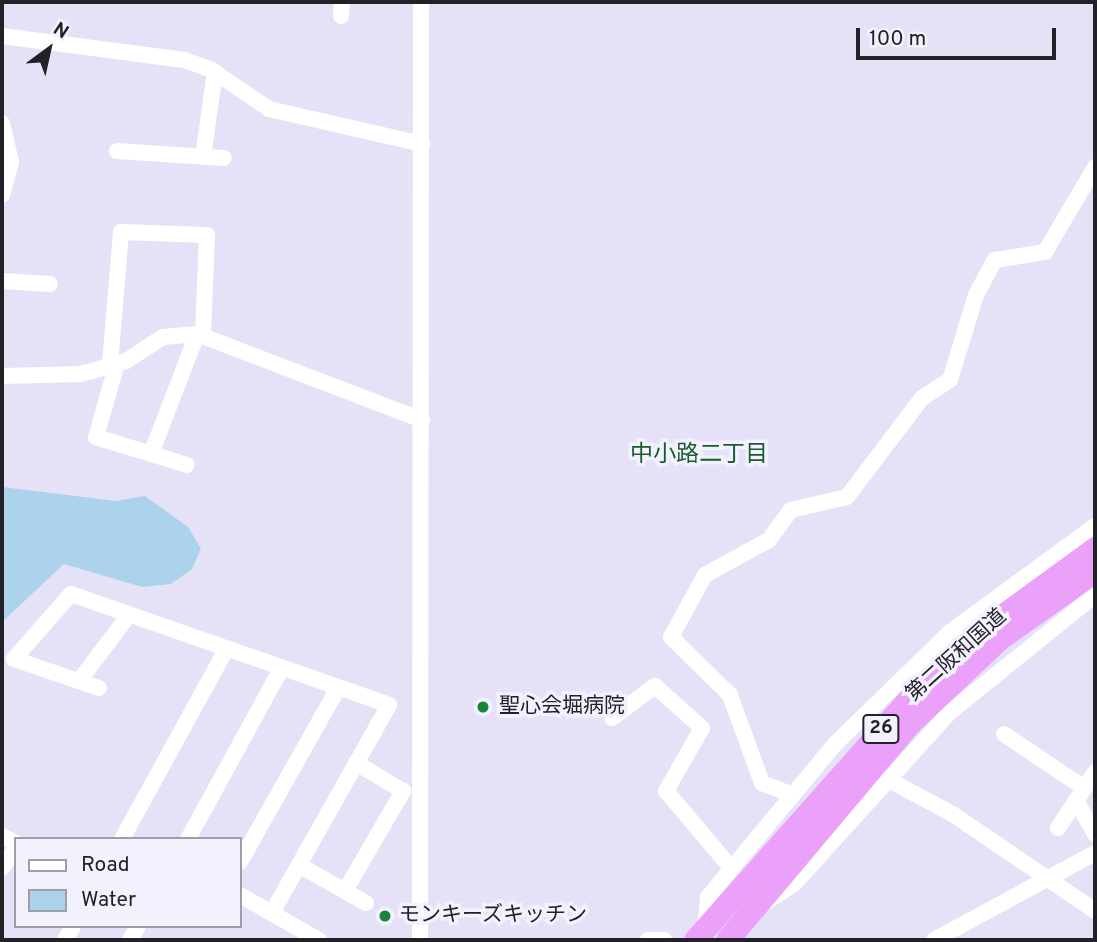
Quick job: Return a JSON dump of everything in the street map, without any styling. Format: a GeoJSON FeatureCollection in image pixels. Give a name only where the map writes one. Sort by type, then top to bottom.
{"type":"FeatureCollection","features":[{"type":"Feature","properties":{"kind":"highway","name":"第二阪和国道"},"geometry":{"type":"LineString","coordinates":[[700,934],[918,690],[974,636],[1095,548]]}},
{"type":"Feature","properties":{"kind":"highway","name":"第二阪和国道"},"geometry":{"type":"LineString","coordinates":[[727,940],[910,723],[1000,638],[1095,572]]}},
{"type":"Feature","properties":{"kind":"street"},"geometry":{"type":"LineString","coordinates":[[420,940],[421,2]]}},
{"type":"Feature","properties":{"kind":"street"},"geometry":{"type":"LineString","coordinates":[[2,36],[184,60],[215,72],[269,109],[422,144]]}},
{"type":"Feature","properties":{"kind":"street"},"geometry":{"type":"LineString","coordinates":[[203,157],[215,72]]}},
{"type":"Feature","properties":{"kind":"street"},"geometry":{"type":"LineString","coordinates":[[2,123],[11,162],[2,195]]}},
{"type":"Feature","properties":{"kind":"street"},"geometry":{"type":"LineString","coordinates":[[117,151],[224,158]]}},
{"type":"Feature","properties":{"kind":"street"},"geometry":{"type":"LineString","coordinates":[[793,795],[762,783],[730,695],[671,637],[705,576],[769,540],[791,510],[847,497],[922,398],[950,380],[972,307],[995,260],[1045,252],[1095,167]]}},
{"type":"Feature","properties":{"kind":"street"},"geometry":{"type":"LineString","coordinates":[[151,454],[200,335],[207,235],[121,232],[113,364],[96,437],[151,454],[187,465]]}},
{"type":"Feature","properties":{"kind":"street"},"geometry":{"type":"LineString","coordinates":[[2,281],[50,284]]}},
{"type":"Feature","properties":{"kind":"street"},"geometry":{"type":"LineString","coordinates":[[2,376],[81,374],[113,364],[163,337],[200,335],[422,420]]}},
{"type":"Feature","properties":{"kind":"street"},"geometry":{"type":"LineString","coordinates":[[700,934],[708,897],[731,868],[793,795],[950,632],[1095,526]]}},
{"type":"Feature","properties":{"kind":"street"},"geometry":{"type":"LineString","coordinates":[[99,688],[14,659],[71,594],[337,690],[389,705],[272,914]]}},
{"type":"Feature","properties":{"kind":"street"},"geometry":{"type":"LineString","coordinates":[[750,911],[794,884],[887,779],[986,680],[1095,596]]}},
{"type":"Feature","properties":{"kind":"street"},"geometry":{"type":"LineString","coordinates":[[79,681],[129,615]]}},
{"type":"Feature","properties":{"kind":"street"},"geometry":{"type":"LineString","coordinates":[[128,837],[226,650]]}},
{"type":"Feature","properties":{"kind":"street"},"geometry":{"type":"LineString","coordinates":[[189,837],[281,669]]}},
{"type":"Feature","properties":{"kind":"street"},"geometry":{"type":"LineString","coordinates":[[612,718],[654,686],[702,728],[666,791],[731,868]]}},
{"type":"Feature","properties":{"kind":"street"},"geometry":{"type":"LineString","coordinates":[[242,858],[337,690]]}},
{"type":"Feature","properties":{"kind":"street"},"geometry":{"type":"LineString","coordinates":[[1004,734],[1080,794],[1095,834]]}},
{"type":"Feature","properties":{"kind":"street"},"geometry":{"type":"LineString","coordinates":[[345,891],[404,791],[356,763]]}},
{"type":"Feature","properties":{"kind":"street"},"geometry":{"type":"LineString","coordinates":[[1058,828],[1095,772]]}},
{"type":"Feature","properties":{"kind":"street"},"geometry":{"type":"LineString","coordinates":[[887,779],[1052,879],[1095,911]]}},
{"type":"Feature","properties":{"kind":"street"},"geometry":{"type":"LineString","coordinates":[[2,868],[14,849]]}},
{"type":"Feature","properties":{"kind":"street"},"geometry":{"type":"LineString","coordinates":[[934,940],[1052,879],[1095,853]]}},
{"type":"Feature","properties":{"kind":"street"},"geometry":{"type":"LineString","coordinates":[[299,865],[366,904]]}},
{"type":"Feature","properties":{"kind":"street"},"geometry":{"type":"LineString","coordinates":[[242,896],[319,940]]}},
{"type":"Feature","properties":{"kind":"street"},"geometry":{"type":"LineString","coordinates":[[648,940],[664,940]]}},
{"type":"Feature","properties":{"kind":"water"},"geometry":{"type":"Polygon","coordinates":[[[2,487],[116,501],[145,496],[188,527],[201,549],[192,569],[171,584],[142,587],[64,564],[2,622],[2,487]]]}},
{"type":"Feature","properties":{"kind":"place","name":"聖心会堀病院"},"geometry":{"type":"Point","coordinates":[483,707]}},
{"type":"Feature","properties":{"kind":"place","name":"モンキーズキッチン"},"geometry":{"type":"Point","coordinates":[385,916]}},
{"type":"Feature","properties":{"kind":"district","name":"中小路二丁目"},"geometry":{"type":"Point","coordinates":[699,456]}}]}
